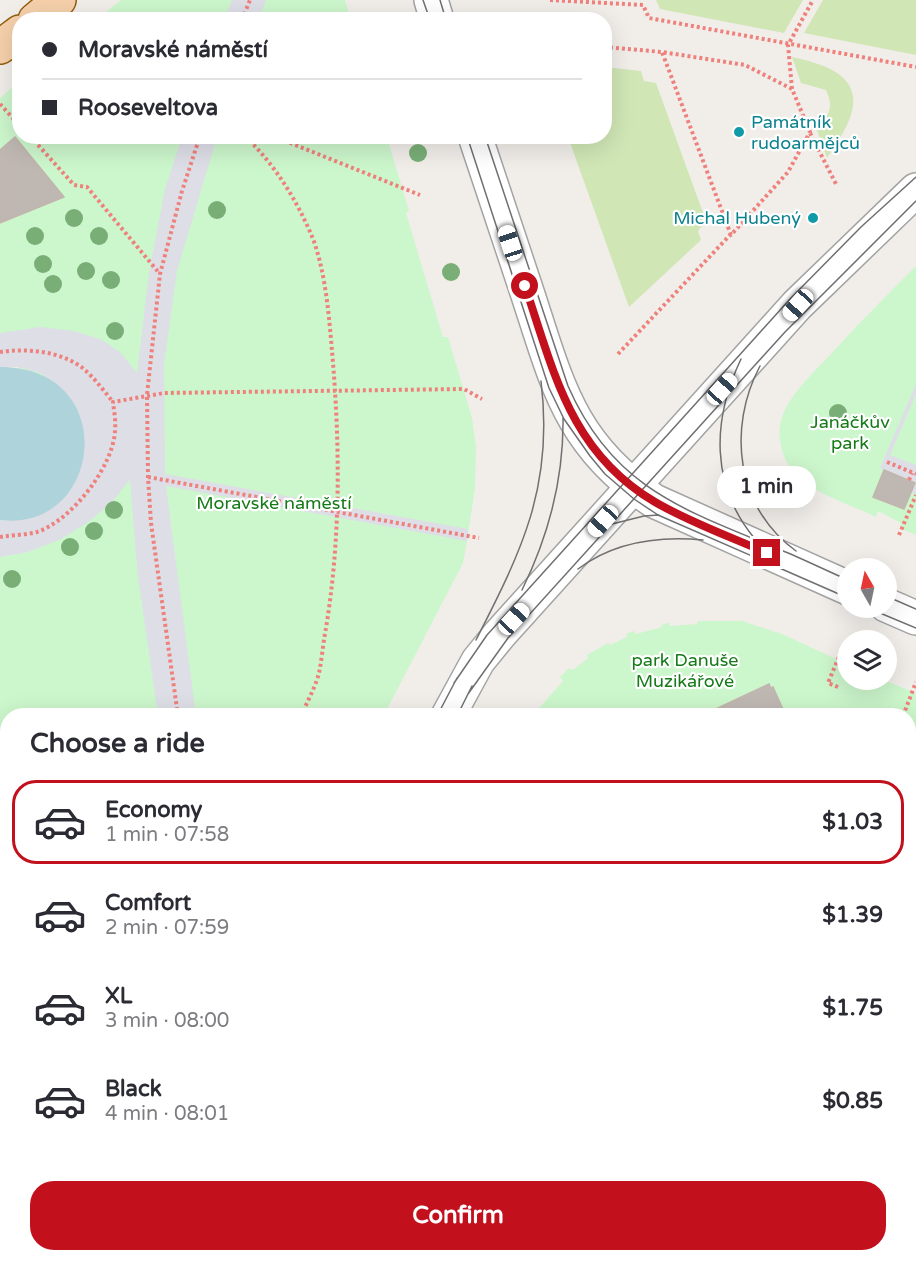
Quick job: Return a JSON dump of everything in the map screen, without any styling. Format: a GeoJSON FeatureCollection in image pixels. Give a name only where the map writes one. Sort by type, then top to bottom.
{"type":"FeatureCollection","features":[{"type":"Feature","properties":{"kind":"main road"},"geometry":{"type":"LineString","coordinates":[[45,12],[59,0]]}},
{"type":"Feature","properties":{"kind":"street"},"geometry":{"type":"LineString","coordinates":[[478,144],[562,397],[589,442],[634,487],[666,508],[837,583]]}},
{"type":"Feature","properties":{"kind":"street"},"geometry":{"type":"LineString","coordinates":[[452,708],[472,670],[487,649],[798,305],[916,190]]}},
{"type":"Feature","properties":{"kind":"street"},"geometry":{"type":"LineString","coordinates":[[897,610],[916,618]]}},
{"type":"Feature","properties":{"kind":"path"},"geometry":{"type":"LineString","coordinates":[[550,0],[643,5],[649,18],[916,67]]}},
{"type":"Feature","properties":{"kind":"path"},"geometry":{"type":"LineString","coordinates":[[813,0],[788,45],[792,89],[837,186]]}},
{"type":"Feature","properties":{"kind":"path"},"geometry":{"type":"LineString","coordinates":[[612,48],[662,52],[745,65],[792,89]]}},
{"type":"Feature","properties":{"kind":"path"},"geometry":{"type":"LineString","coordinates":[[662,52],[731,235]]}},
{"type":"Feature","properties":{"kind":"path"},"geometry":{"type":"LineString","coordinates":[[0,104],[12,117]]}},
{"type":"Feature","properties":{"kind":"path"},"geometry":{"type":"LineString","coordinates":[[618,354],[788,172],[810,132]]}},
{"type":"Feature","properties":{"kind":"path"},"geometry":{"type":"LineString","coordinates":[[37,144],[74,185],[87,188],[160,274]]}},
{"type":"Feature","properties":{"kind":"path"},"geometry":{"type":"LineString","coordinates":[[177,708],[151,523],[147,395],[160,274],[197,144]]}},
{"type":"Feature","properties":{"kind":"path"},"geometry":{"type":"LineString","coordinates":[[254,144],[285,183],[312,236],[327,303],[335,391],[338,512],[333,581],[318,675],[304,708]]}},
{"type":"Feature","properties":{"kind":"path"},"geometry":{"type":"LineString","coordinates":[[293,144],[420,195]]}},
{"type":"Feature","properties":{"kind":"path"},"geometry":{"type":"LineString","coordinates":[[0,352],[18,349],[58,355],[84,369],[112,402],[116,431],[108,459],[84,497],[62,518],[38,531],[0,537]]}},
{"type":"Feature","properties":{"kind":"path"},"geometry":{"type":"LineString","coordinates":[[112,402],[164,393],[464,389],[482,399]]}},
{"type":"Feature","properties":{"kind":"path"},"geometry":{"type":"LineString","coordinates":[[887,462],[914,473],[909,480]]}},
{"type":"Feature","properties":{"kind":"path"},"geometry":{"type":"LineString","coordinates":[[148,477],[479,538]]}},
{"type":"Feature","properties":{"kind":"path"},"geometry":{"type":"LineString","coordinates":[[899,535],[916,495]]}},
{"type":"Feature","properties":{"kind":"path"},"geometry":{"type":"LineString","coordinates":[[837,661],[828,683],[837,687]]}},
{"type":"Feature","properties":{"kind":"path"},"geometry":{"type":"LineString","coordinates":[[906,708],[916,682]]}},
{"type":"Feature","properties":{"kind":"green space"},"geometry":{"type":"Polygon","coordinates":[[[121,0],[345,0],[349,12],[106,12],[121,0]]]}},
{"type":"Feature","properties":{"kind":"green space"},"geometry":{"type":"Polygon","coordinates":[[[656,0],[803,0],[784,33],[660,9],[656,0]]]}},
{"type":"Feature","properties":{"kind":"green space"},"geometry":{"type":"Polygon","coordinates":[[[823,0],[916,0],[916,55],[804,33],[823,0]]]}},
{"type":"Feature","properties":{"kind":"green space"},"geometry":{"type":"Polygon","coordinates":[[[792,57],[819,64],[842,76],[853,96],[847,125],[827,158],[817,130],[829,111],[829,97],[826,90],[801,83],[792,57]]]}},
{"type":"Feature","properties":{"kind":"green space"},"geometry":{"type":"Polygon","coordinates":[[[612,68],[641,71],[644,81],[656,83],[706,221],[698,231],[701,240],[629,307],[571,144],[612,144],[612,68]]]}},
{"type":"Feature","properties":{"kind":"green space","name":"Moravské náměstí"},"geometry":{"type":"Polygon","coordinates":[[[12,87],[12,144],[389,144],[409,211],[406,213],[443,337],[448,337],[472,418],[476,447],[475,488],[463,563],[388,708],[0,708],[0,520],[10,521],[18,367],[0,367],[0,98],[12,87]]]}},
{"type":"Feature","properties":{"kind":"green space","name":"Janáčkův park"},"geometry":{"type":"Polygon","coordinates":[[[916,266],[916,535],[900,528],[901,523],[878,511],[876,517],[805,483],[788,465],[779,433],[786,408],[802,384],[916,266]]]}},
{"type":"Feature","properties":{"kind":"green space","name":"park Danuše Muzikářové"},"geometry":{"type":"Polygon","coordinates":[[[698,621],[742,621],[782,634],[837,659],[837,690],[897,690],[897,685],[916,693],[916,708],[783,708],[769,684],[716,708],[539,708],[563,681],[560,677],[569,668],[573,670],[588,658],[587,655],[608,643],[610,645],[627,637],[626,634],[634,631],[636,634],[662,627],[662,624],[669,623],[670,626],[697,624],[698,621]]]}},
{"type":"Feature","properties":{"kind":"shaded area"},"geometry":{"type":"Polygon","coordinates":[[[232,0],[266,0],[262,12],[227,12],[232,0]]]}},
{"type":"Feature","properties":{"kind":"shaded area","name":"Moravské náměstí"},"geometry":{"type":"Polygon","coordinates":[[[180,144],[215,144],[177,271],[164,364],[165,474],[468,529],[467,541],[166,486],[195,708],[157,708],[138,577],[130,480],[111,503],[87,523],[61,539],[28,552],[0,557],[0,520],[10,521],[59,386],[40,373],[18,367],[0,367],[0,333],[41,327],[74,331],[102,340],[121,353],[137,373],[149,273],[165,189],[180,144]]]}},
{"type":"Feature","properties":{"kind":"shaded area"},"geometry":{"type":"Polygon","coordinates":[[[916,384],[916,394],[890,455],[916,465],[916,494],[911,492],[914,483],[880,468],[916,384]]]}},
{"type":"Feature","properties":{"kind":"water"},"geometry":{"type":"Polygon","coordinates":[[[0,367],[39,374],[66,393],[81,419],[84,448],[77,477],[61,502],[35,517],[0,520],[0,367]]]}},
{"type":"Feature","properties":{"kind":"building"},"geometry":{"type":"Polygon","coordinates":[[[12,140],[12,144],[21,144],[64,197],[0,223],[0,150],[12,140]]]}},
{"type":"Feature","properties":{"kind":"building"},"geometry":{"type":"Polygon","coordinates":[[[884,470],[915,483],[904,509],[873,497],[884,470]]]}},
{"type":"Feature","properties":{"kind":"building"},"geometry":{"type":"Polygon","coordinates":[[[769,684],[771,688],[773,687],[782,708],[718,708],[769,684]]]}},
{"type":"Feature","properties":{"kind":"tram line"},"geometry":{"type":"LineString","coordinates":[[423,0],[427,12]]}},
{"type":"Feature","properties":{"kind":"tram line"},"geometry":{"type":"LineString","coordinates":[[440,0],[444,12]]}},
{"type":"Feature","properties":{"kind":"tram line"},"geometry":{"type":"LineString","coordinates":[[470,144],[549,388],[564,419],[590,456],[605,474],[634,499],[658,515],[837,593]]}},
{"type":"Feature","properties":{"kind":"tram line"},"geometry":{"type":"LineString","coordinates":[[488,144],[568,386],[586,421],[607,449],[630,473],[655,492],[683,508],[837,575]]}},
{"type":"Feature","properties":{"kind":"tram line"},"geometry":{"type":"LineString","coordinates":[[454,683],[487,635],[790,299],[861,227],[916,177]]}},
{"type":"Feature","properties":{"kind":"tram line"},"geometry":{"type":"LineString","coordinates":[[468,694],[508,638],[785,332],[916,201]]}},
{"type":"Feature","properties":{"kind":"tram line"},"geometry":{"type":"LineString","coordinates":[[741,359],[731,382],[725,405],[720,452],[723,474],[730,497],[740,518],[755,539]]}},
{"type":"Feature","properties":{"kind":"tram line"},"geometry":{"type":"LineString","coordinates":[[760,366],[743,415],[741,440],[743,466],[760,513],[776,533],[796,551]]}},
{"type":"Feature","properties":{"kind":"tram line"},"geometry":{"type":"LineString","coordinates":[[476,640],[507,576],[531,516],[543,453],[544,419],[541,381]]}},
{"type":"Feature","properties":{"kind":"tram line"},"geometry":{"type":"LineString","coordinates":[[522,590],[540,548],[553,506],[561,462],[563,417]]}},
{"type":"Feature","properties":{"kind":"tram line"},"geometry":{"type":"LineString","coordinates":[[612,524],[644,516],[659,515]]}},
{"type":"Feature","properties":{"kind":"tram line"},"geometry":{"type":"LineString","coordinates":[[578,569],[607,553],[638,543],[670,539],[703,540]]}},
{"type":"Feature","properties":{"kind":"tram line"},"geometry":{"type":"LineString","coordinates":[[897,601],[916,609]]}},
{"type":"Feature","properties":{"kind":"tram line"},"geometry":{"type":"LineString","coordinates":[[892,618],[916,628]]}},
{"type":"Feature","properties":{"kind":"tram line"},"geometry":{"type":"LineString","coordinates":[[441,708],[457,678]]}},
{"type":"Feature","properties":{"kind":"tram line"},"geometry":{"type":"LineString","coordinates":[[461,708],[472,686]]}},
{"type":"Feature","properties":{"kind":"place","name":"Památník rudoarmějců"},"geometry":{"type":"Point","coordinates":[739,132]}},
{"type":"Feature","properties":{"kind":"place","name":"Michal Hubený"},"geometry":{"type":"Point","coordinates":[813,218]}},
{"type":"Feature","properties":{"kind":"route"},"geometry":{"type":"LineString","coordinates":[[525,286],[562,397],[589,442],[610,466],[626,481],[666,508],[767,553]]}}]}
